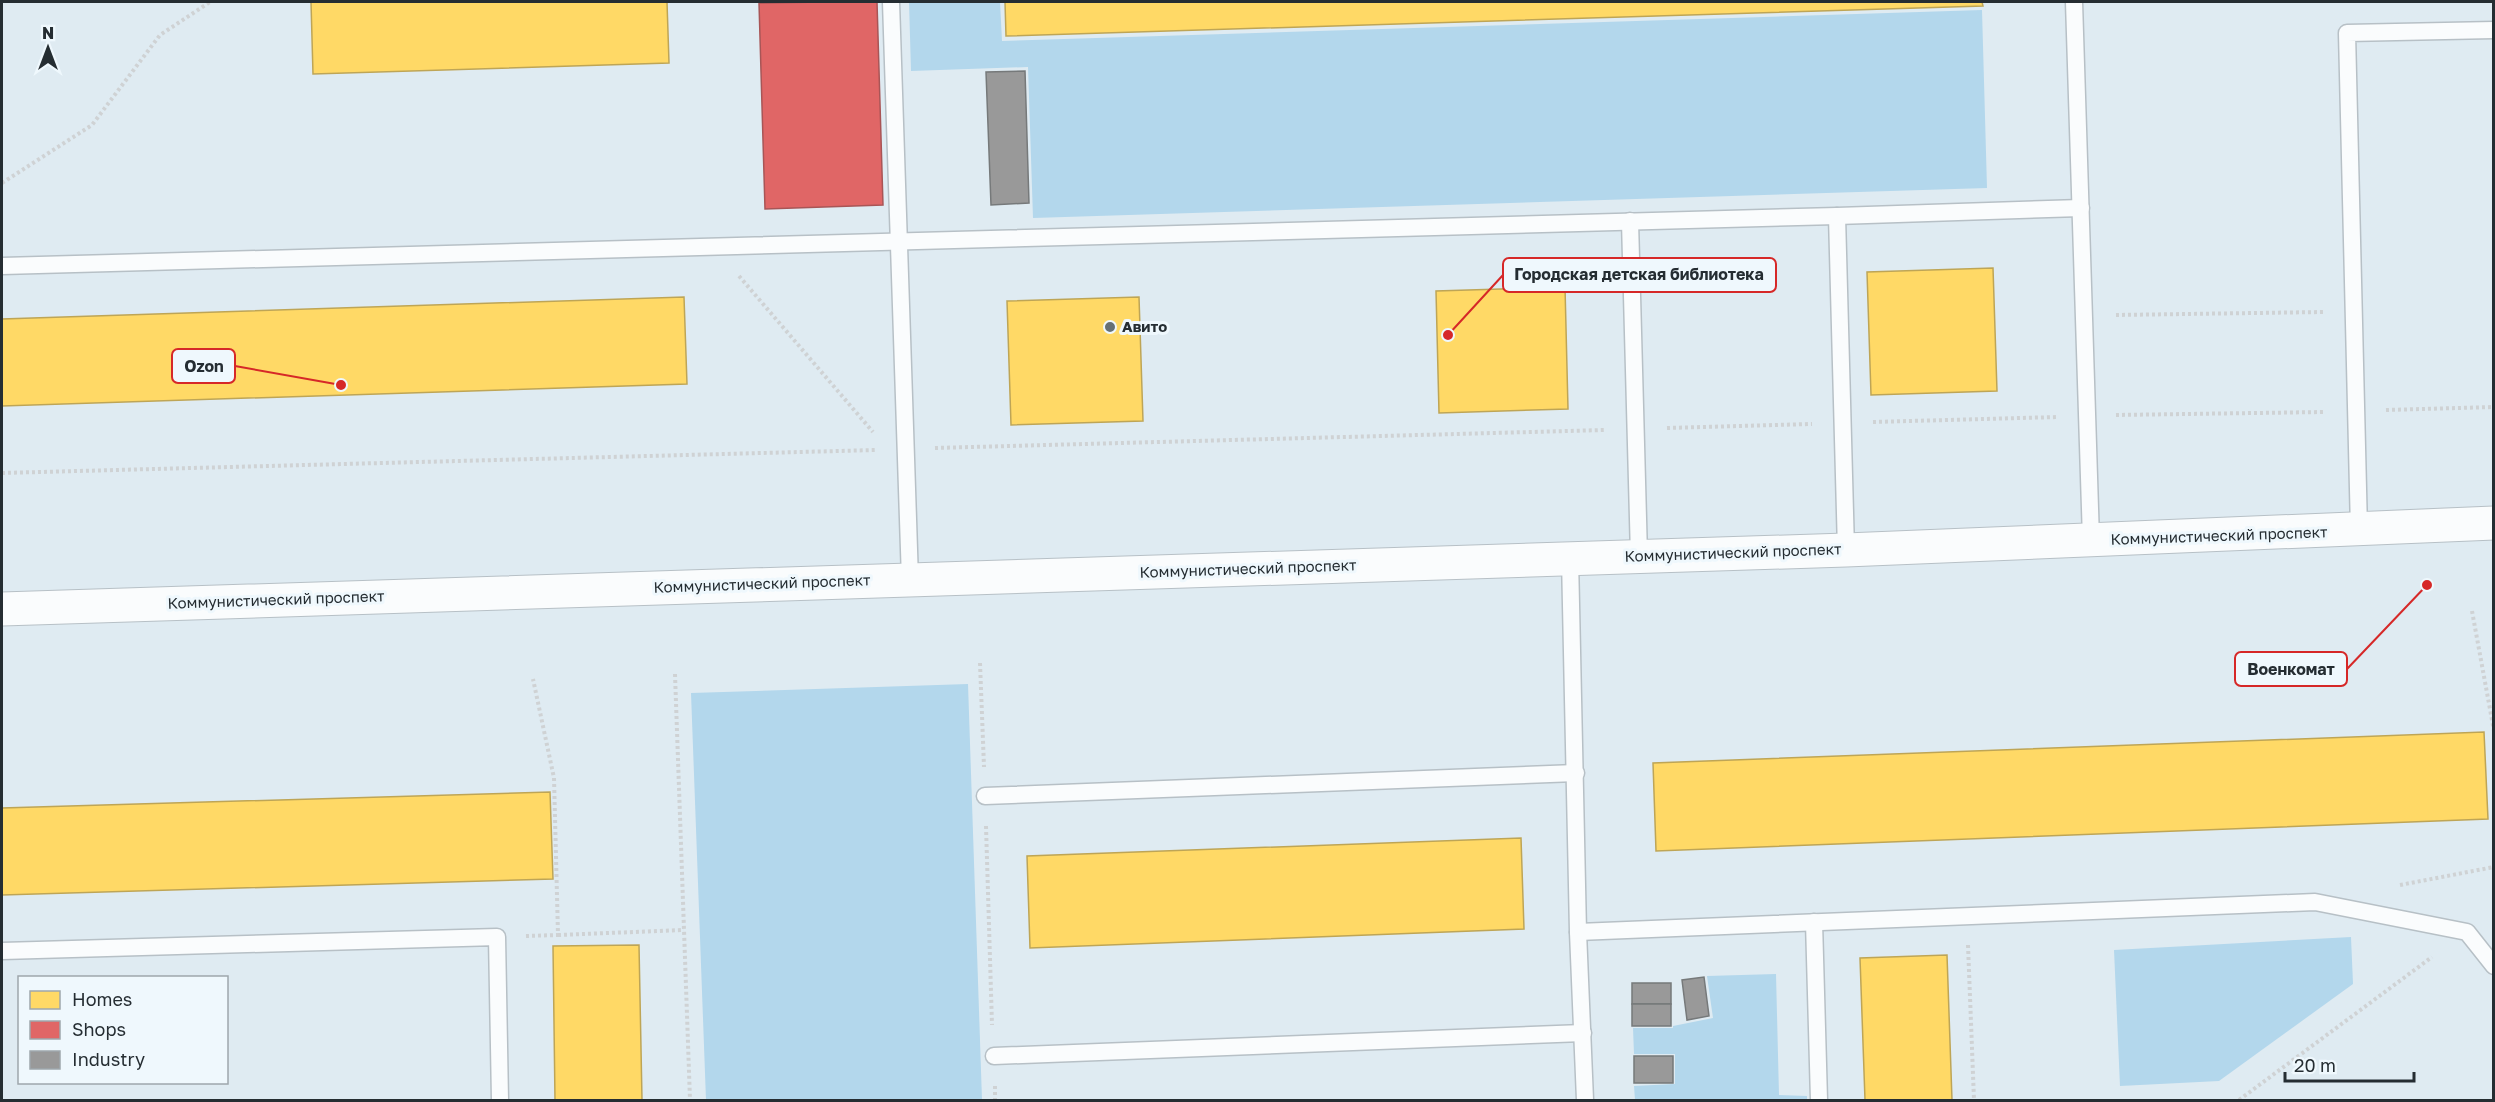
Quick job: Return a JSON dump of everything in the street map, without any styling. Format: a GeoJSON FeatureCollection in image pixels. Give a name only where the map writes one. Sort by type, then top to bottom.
{"type":"FeatureCollection","features":[{"type":"Feature","properties":{"kind":"main road","name":"Коммунистический проспект"},"geometry":{"type":"LineString","coordinates":[[2,609],[1846,550],[2493,523]]}},
{"type":"Feature","properties":{"kind":"lane"},"geometry":{"type":"LineString","coordinates":[[891,2],[899,241],[897,449],[910,580]]}},
{"type":"Feature","properties":{"kind":"lane"},"geometry":{"type":"LineString","coordinates":[[2074,2],[2091,540]]}},
{"type":"Feature","properties":{"kind":"lane"},"geometry":{"type":"LineString","coordinates":[[2359,530],[2348,33],[2493,30]]}},
{"type":"Feature","properties":{"kind":"lane"},"geometry":{"type":"LineString","coordinates":[[2,266],[2081,208]]}},
{"type":"Feature","properties":{"kind":"lane"},"geometry":{"type":"LineString","coordinates":[[1837,216],[1846,550]]}},
{"type":"Feature","properties":{"kind":"lane"},"geometry":{"type":"LineString","coordinates":[[1630,221],[1639,556]]}},
{"type":"Feature","properties":{"kind":"lane"},"geometry":{"type":"LineString","coordinates":[[1570,558],[1578,932],[1585,1101]]}},
{"type":"Feature","properties":{"kind":"lane"},"geometry":{"type":"LineString","coordinates":[[985,796],[1576,773]]}},
{"type":"Feature","properties":{"kind":"lane"},"geometry":{"type":"LineString","coordinates":[[1578,932],[2315,902],[2466,932],[2493,966]]}},
{"type":"Feature","properties":{"kind":"lane"},"geometry":{"type":"LineString","coordinates":[[1814,922],[1819,1101]]}},
{"type":"Feature","properties":{"kind":"lane"},"geometry":{"type":"LineString","coordinates":[[2,951],[497,937],[500,1101]]}},
{"type":"Feature","properties":{"kind":"lane"},"geometry":{"type":"LineString","coordinates":[[994,1056],[1583,1033]]}},
{"type":"Feature","properties":{"kind":"path"},"geometry":{"type":"LineString","coordinates":[[2,183],[92,125],[160,35],[210,2]]}},
{"type":"Feature","properties":{"kind":"path"},"geometry":{"type":"LineString","coordinates":[[713,246],[897,449]]}},
{"type":"Feature","properties":{"kind":"path"},"geometry":{"type":"LineString","coordinates":[[2084,315],[2355,312]]}},
{"type":"Feature","properties":{"kind":"path"},"geometry":{"type":"LineString","coordinates":[[2,474],[2493,406]]}},
{"type":"Feature","properties":{"kind":"path"},"geometry":{"type":"LineString","coordinates":[[2472,611],[2493,731]]}},
{"type":"Feature","properties":{"kind":"path"},"geometry":{"type":"LineString","coordinates":[[980,663],[995,1101]]}},
{"type":"Feature","properties":{"kind":"path"},"geometry":{"type":"LineString","coordinates":[[675,674],[690,1101]]}},
{"type":"Feature","properties":{"kind":"path"},"geometry":{"type":"LineString","coordinates":[[533,679],[554,778],[558,935]]}},
{"type":"Feature","properties":{"kind":"path"},"geometry":{"type":"LineString","coordinates":[[2393,887],[2493,867]]}},
{"type":"Feature","properties":{"kind":"path"},"geometry":{"type":"LineString","coordinates":[[1966,917],[1974,1101]]}},
{"type":"Feature","properties":{"kind":"path"},"geometry":{"type":"LineString","coordinates":[[497,937],[684,930]]}},
{"type":"Feature","properties":{"kind":"path"},"geometry":{"type":"LineString","coordinates":[[2239,1101],[2466,932]]}},
{"type":"Feature","properties":{"kind":"shaded area"},"geometry":{"type":"Polygon","coordinates":[[[909,2],[1000,2],[1002,41],[1982,10],[1987,188],[1033,218],[1028,67],[911,71],[909,2]]]}},
{"type":"Feature","properties":{"kind":"shaded area"},"geometry":{"type":"Polygon","coordinates":[[[968,684],[982,1100],[706,1100],[691,693],[968,684]]]}},
{"type":"Feature","properties":{"kind":"shaded area"},"geometry":{"type":"Polygon","coordinates":[[[2351,937],[2353,984],[2219,1081],[2120,1086],[2114,950],[2351,937]]]}},
{"type":"Feature","properties":{"kind":"shaded area"},"geometry":{"type":"Polygon","coordinates":[[[1776,974],[1779,1095],[1807,1096],[1807,1100],[1635,1100],[1634,1086],[1675,1084],[1675,1054],[1634,1054],[1633,1028],[1673,1028],[1673,1026],[1713,1018],[1707,976],[1776,974]]]}},
{"type":"Feature","properties":{"kind":"building: Homes"},"geometry":{"type":"Polygon","coordinates":[[[311,2],[667,2],[669,63],[313,74],[311,2]]]}},
{"type":"Feature","properties":{"kind":"building: Homes"},"geometry":{"type":"Polygon","coordinates":[[[1005,2],[1982,2],[1983,6],[1006,36],[1005,2]]]}},
{"type":"Feature","properties":{"kind":"building: Homes"},"geometry":{"type":"Polygon","coordinates":[[[1993,268],[1997,391],[1871,395],[1867,272],[1993,268]]]}},
{"type":"Feature","properties":{"kind":"building: Homes"},"geometry":{"type":"Polygon","coordinates":[[[1565,287],[1568,409],[1439,413],[1436,291],[1565,287]]]}},
{"type":"Feature","properties":{"kind":"building: Homes"},"geometry":{"type":"Polygon","coordinates":[[[684,297],[687,384],[2,406],[2,319],[684,297]]]}},
{"type":"Feature","properties":{"kind":"building: Homes"},"geometry":{"type":"Polygon","coordinates":[[[1139,297],[1143,421],[1011,425],[1007,301],[1139,297]]]}},
{"type":"Feature","properties":{"kind":"building: Homes"},"geometry":{"type":"Polygon","coordinates":[[[2484,732],[2488,819],[1656,851],[1653,763],[2484,732]]]}},
{"type":"Feature","properties":{"kind":"building: Homes"},"geometry":{"type":"Polygon","coordinates":[[[550,792],[553,879],[2,895],[2,808],[550,792]]]}},
{"type":"Feature","properties":{"kind":"building: Homes"},"geometry":{"type":"Polygon","coordinates":[[[1521,838],[1524,929],[1030,948],[1027,856],[1521,838]]]}},
{"type":"Feature","properties":{"kind":"building: Homes"},"geometry":{"type":"Polygon","coordinates":[[[639,945],[642,1100],[555,1100],[553,946],[639,945]]]}},
{"type":"Feature","properties":{"kind":"building: Homes"},"geometry":{"type":"Polygon","coordinates":[[[1947,955],[1952,1100],[1865,1100],[1860,958],[1947,955]]]}},
{"type":"Feature","properties":{"kind":"building: Shops"},"geometry":{"type":"Polygon","coordinates":[[[877,2],[883,205],[765,209],[759,3],[877,2]]]}},
{"type":"Feature","properties":{"kind":"building: Industry"},"geometry":{"type":"Polygon","coordinates":[[[1025,71],[1029,203],[991,205],[986,72],[1025,71]]]}},
{"type":"Feature","properties":{"kind":"building: Industry"},"geometry":{"type":"Polygon","coordinates":[[[1704,977],[1709,1016],[1687,1020],[1682,980],[1704,977]]]}},
{"type":"Feature","properties":{"kind":"building: Industry"},"geometry":{"type":"Polygon","coordinates":[[[1632,983],[1671,983],[1671,1004],[1632,1004],[1632,983]]]}},
{"type":"Feature","properties":{"kind":"building: Industry"},"geometry":{"type":"Polygon","coordinates":[[[1632,1004],[1671,1004],[1671,1026],[1632,1026],[1632,1004]]]}},
{"type":"Feature","properties":{"kind":"building: Industry"},"geometry":{"type":"Polygon","coordinates":[[[1634,1056],[1673,1056],[1673,1083],[1634,1083],[1634,1056]]]}},
{"type":"Feature","properties":{"kind":"place","name":"Авито"},"geometry":{"type":"Point","coordinates":[1110,327]}},
{"type":"Feature","properties":{"kind":"place","name":"Городская детская библиотека"},"geometry":{"type":"Point","coordinates":[1448,335]}},
{"type":"Feature","properties":{"kind":"place","name":"Ozon"},"geometry":{"type":"Point","coordinates":[341,385]}},
{"type":"Feature","properties":{"kind":"place","name":"Военкомат"},"geometry":{"type":"Point","coordinates":[2427,585]}}]}
